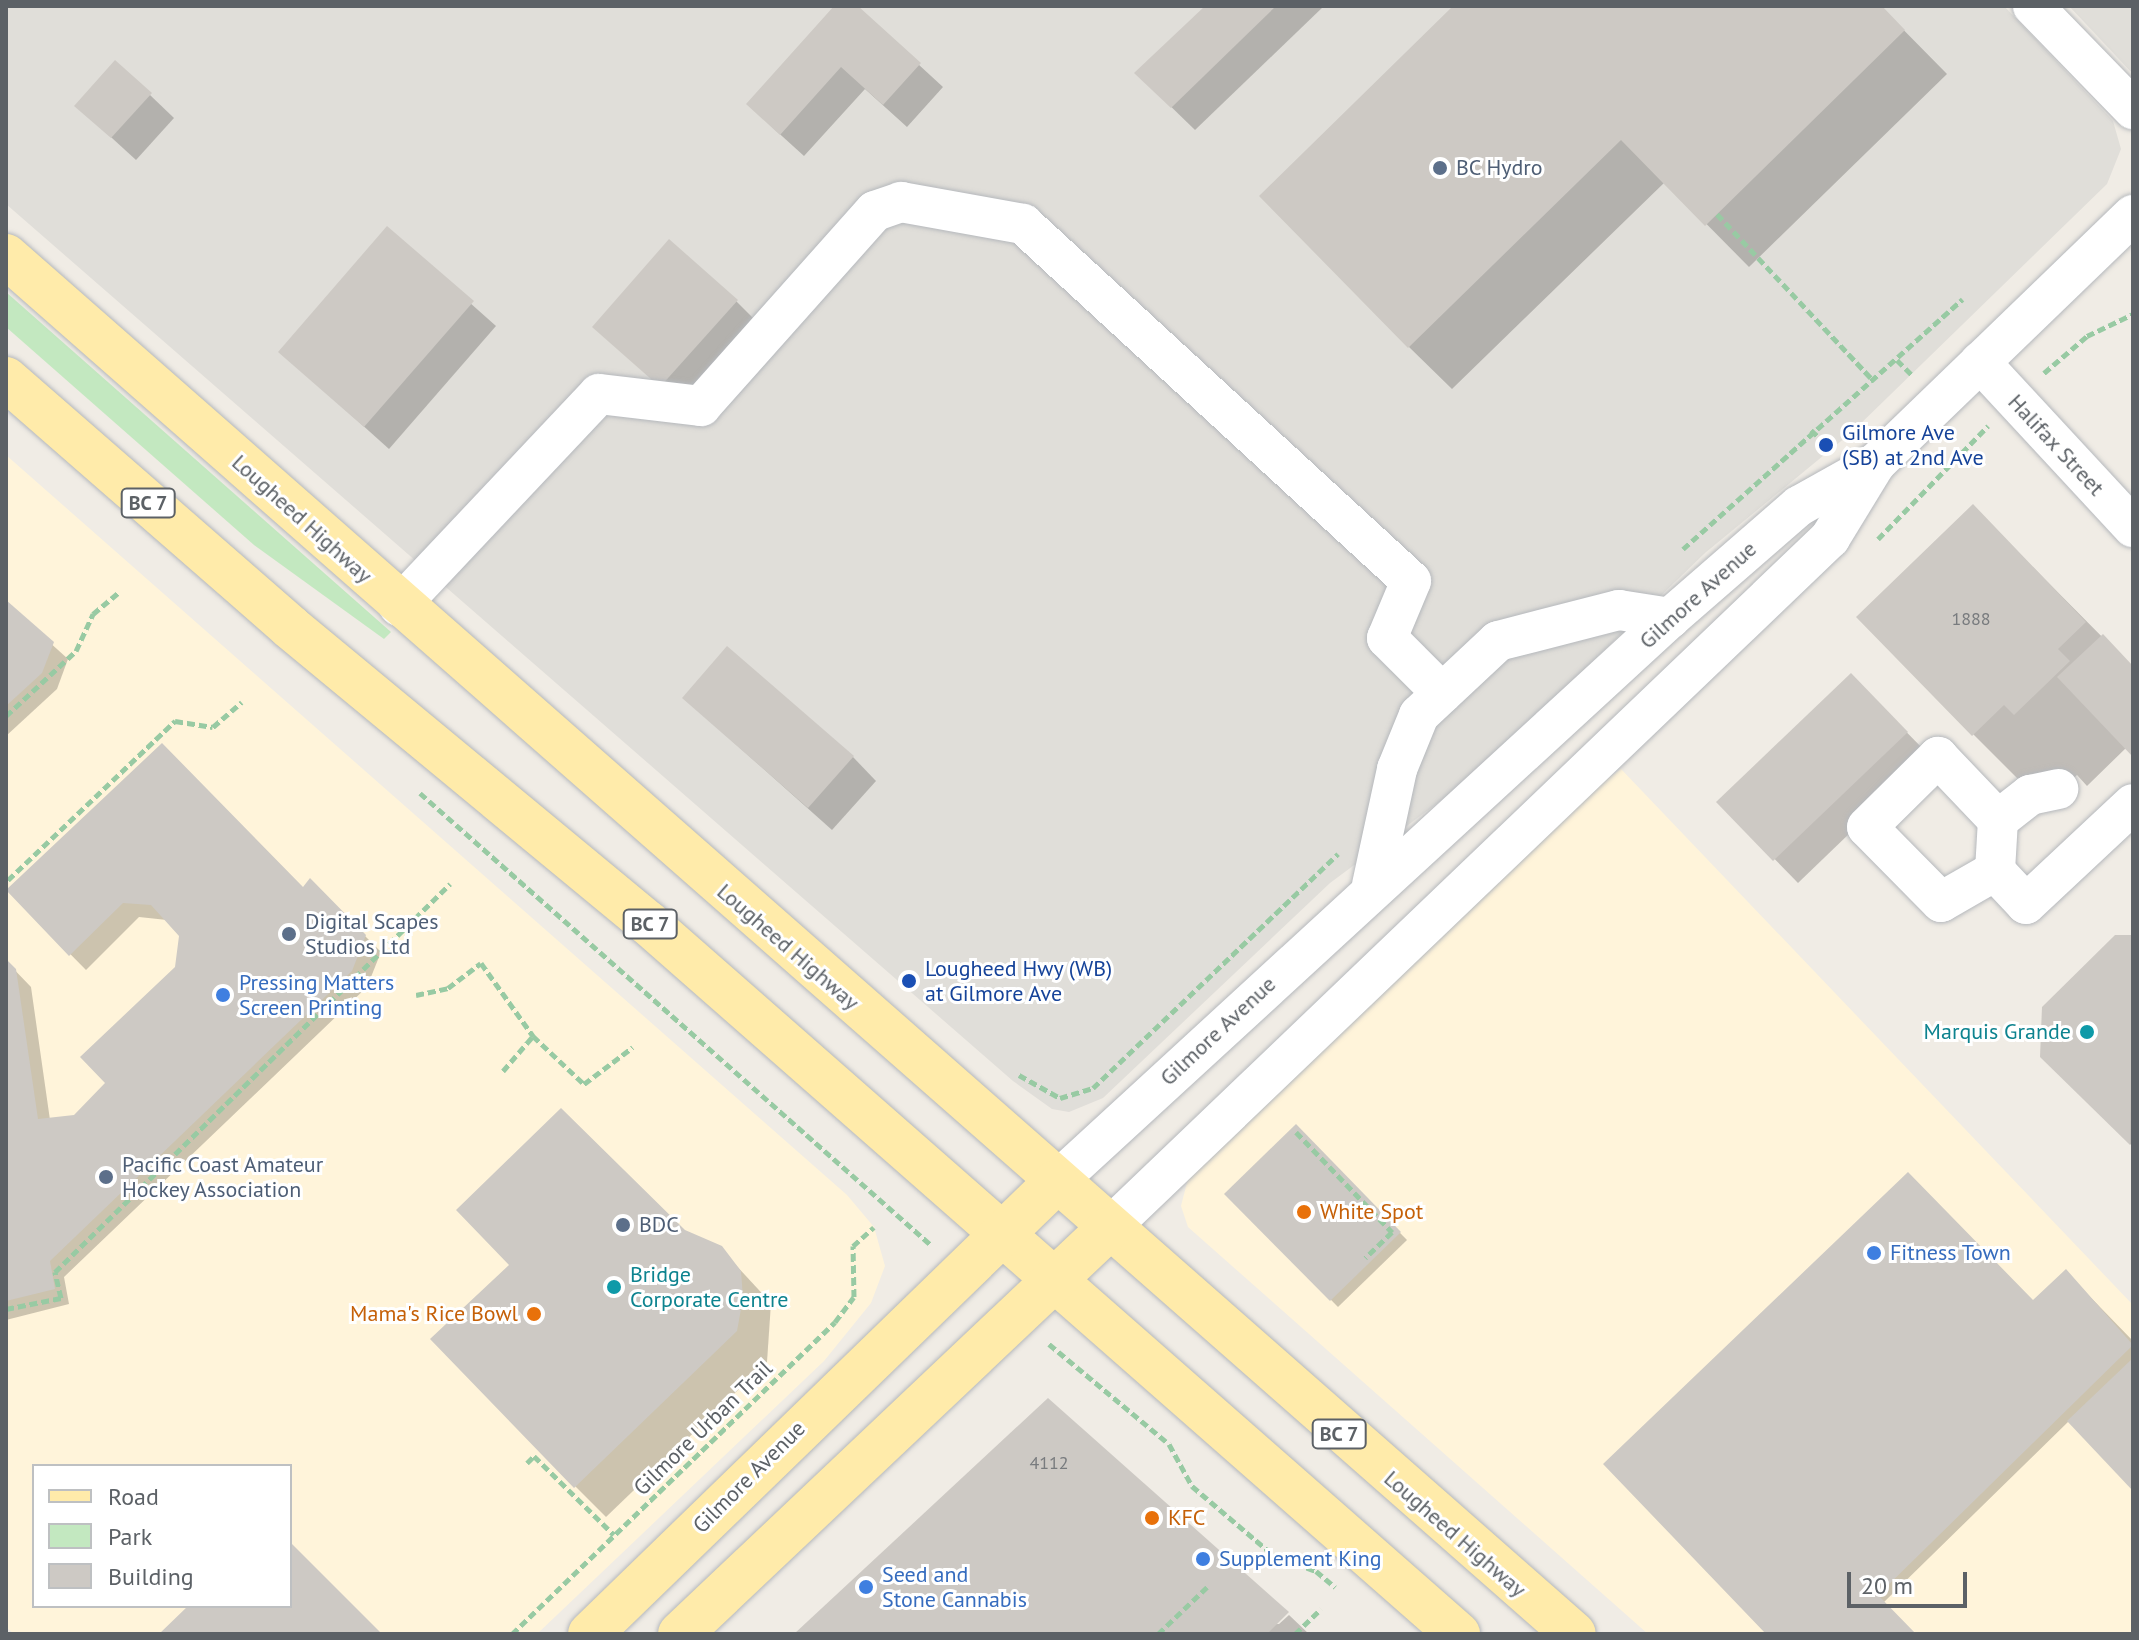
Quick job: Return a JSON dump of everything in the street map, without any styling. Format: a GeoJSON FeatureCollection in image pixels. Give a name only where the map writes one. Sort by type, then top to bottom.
{"type":"FeatureCollection","features":[{"type":"Feature","properties":{"kind":"main road","name":"Lougheed Highway"},"geometry":{"type":"LineString","coordinates":[[6,256],[1107,1230],[1574,1634]]}},
{"type":"Feature","properties":{"kind":"main road","name":"BC 7"},"geometry":{"type":"LineString","coordinates":[[6,379],[1001,1233],[1458,1634]]}},
{"type":"Feature","properties":{"kind":"main road","name":"Gilmore Avenue"},"geometry":{"type":"LineString","coordinates":[[590,1634],[1056,1182]]}},
{"type":"Feature","properties":{"kind":"main road","name":"Gilmore Avenue"},"geometry":{"type":"LineString","coordinates":[[680,1634],[1107,1230]]}},
{"type":"Feature","properties":{"kind":"street"},"geometry":{"type":"LineString","coordinates":[[2033,6],[2133,109]]}},
{"type":"Feature","properties":{"kind":"street"},"geometry":{"type":"LineString","coordinates":[[399,606],[599,394],[701,406],[875,211],[901,202],[1023,224],[1411,581],[1387,638],[1442,693]]}},
{"type":"Feature","properties":{"kind":"street","name":"Gilmore Avenue"},"geometry":{"type":"LineString","coordinates":[[1107,1230],[1830,538],[1876,463],[2133,215]]}},
{"type":"Feature","properties":{"kind":"street","name":"Halifax Street"},"geometry":{"type":"LineString","coordinates":[[1980,362],[2133,527]]}},
{"type":"Feature","properties":{"kind":"street","name":"Gilmore Avenue"},"geometry":{"type":"LineString","coordinates":[[1056,1182],[1372,885],[1494,785],[1670,618],[1799,506],[1876,463]]}},
{"type":"Feature","properties":{"kind":"street"},"geometry":{"type":"LineString","coordinates":[[1372,885],[1397,769],[1419,715],[1498,641],[1619,610],[1670,618]]}},
{"type":"Feature","properties":{"kind":"street"},"geometry":{"type":"LineString","coordinates":[[1995,871],[1941,902],[1867,827],[1938,757],[1998,820],[1995,871],[2026,904],[2133,804]]}},
{"type":"Feature","properties":{"kind":"street"},"geometry":{"type":"LineString","coordinates":[[1998,820],[2030,795],[2058,789]]}},
{"type":"Feature","properties":{"kind":"path"},"geometry":{"type":"LineString","coordinates":[[1717,214],[1874,381]]}},
{"type":"Feature","properties":{"kind":"path"},"geometry":{"type":"LineString","coordinates":[[1897,360],[1963,299]]}},
{"type":"Feature","properties":{"kind":"path"},"geometry":{"type":"LineString","coordinates":[[2041,374],[2081,345],[2133,314]]}},
{"type":"Feature","properties":{"kind":"path"},"geometry":{"type":"LineString","coordinates":[[1811,430],[1826,445]]}},
{"type":"Feature","properties":{"kind":"path"},"geometry":{"type":"LineString","coordinates":[[6,716],[76,651],[93,614],[118,593]]}},
{"type":"Feature","properties":{"kind":"path"},"geometry":{"type":"LineString","coordinates":[[8,880],[175,721],[213,727],[242,702]]}},
{"type":"Feature","properties":{"kind":"path"},"geometry":{"type":"LineString","coordinates":[[414,788],[962,1271]]}},
{"type":"Feature","properties":{"kind":"path"},"geometry":{"type":"LineString","coordinates":[[6,1309],[61,1298],[55,1272],[450,884]]}},
{"type":"Feature","properties":{"kind":"path"},"geometry":{"type":"LineString","coordinates":[[416,995],[448,988],[481,963],[533,1036],[584,1084],[633,1047]]}},
{"type":"Feature","properties":{"kind":"path"},"geometry":{"type":"LineString","coordinates":[[503,1071],[533,1036]]}},
{"type":"Feature","properties":{"kind":"path"},"geometry":{"type":"LineString","coordinates":[[1019,1075],[1060,1098],[1093,1088]]}},
{"type":"Feature","properties":{"kind":"path"},"geometry":{"type":"LineString","coordinates":[[1296,1132],[1392,1232],[1365,1258]]}},
{"type":"Feature","properties":{"kind":"path","name":"Gilmore Urban Trail"},"geometry":{"type":"LineString","coordinates":[[512,1634],[835,1322],[854,1297],[853,1246],[874,1227]]}},
{"type":"Feature","properties":{"kind":"path"},"geometry":{"type":"LineString","coordinates":[[1045,1341],[1169,1444],[1192,1486],[1250,1536],[1348,1598]]}},
{"type":"Feature","properties":{"kind":"path"},"geometry":{"type":"LineString","coordinates":[[527,1463],[534,1456],[614,1535]]}},
{"type":"Feature","properties":{"kind":"path"},"geometry":{"type":"LineString","coordinates":[[1158,1634],[1207,1587]]}},
{"type":"Feature","properties":{"kind":"path"},"geometry":{"type":"LineString","coordinates":[[1295,1634],[1321,1609]]}},
{"type":"Feature","properties":{"kind":"path"},"geometry":{"type":"LineString","coordinates":[[1165,1628],[1170,1634]]}},
{"type":"Feature","properties":{"kind":"shaded area"},"geometry":{"type":"Polygon","coordinates":[[[6,6],[2004,6],[2113,121],[2121,149],[2107,184],[1852,432],[1705,553],[1474,776],[1330,883],[1103,1098],[1069,1112],[1052,1109],[1013,1081],[6,204],[6,6]]]}},
{"type":"Feature","properties":{"kind":"shaded area"},"geometry":{"type":"Polygon","coordinates":[[[2069,6],[2133,6],[2133,74],[2069,6]]]}},
{"type":"Feature","properties":{"kind":"shaded area"},"geometry":{"type":"Polygon","coordinates":[[[6,455],[847,1195],[874,1227],[885,1266],[871,1303],[824,1361],[537,1634],[14,1634],[6,1627],[6,455]]]}},
{"type":"Feature","properties":{"kind":"shaded area"},"geometry":{"type":"Polygon","coordinates":[[[1621,769],[2133,1305],[2133,1634],[1648,1634],[1188,1227],[1181,1206],[1189,1175],[1578,800],[1621,769]]]}},
{"type":"Feature","properties":{"kind":"green space"},"geometry":{"type":"Polygon","coordinates":[[[6,292],[391,632],[384,639],[254,545],[6,327],[6,292]]]}},
{"type":"Feature","properties":{"kind":"building"},"geometry":{"type":"Polygon","coordinates":[[[834,6],[858,6],[921,63],[883,105],[841,67],[780,135],[746,104],[834,6]]]}},
{"type":"Feature","properties":{"kind":"building"},"geometry":{"type":"Polygon","coordinates":[[[1205,6],[1276,6],[1171,108],[1134,73],[1205,6]]]}},
{"type":"Feature","properties":{"kind":"building","name":"BC Hydro"},"geometry":{"type":"Polygon","coordinates":[[[1453,6],[1882,6],[1905,30],[1705,226],[1621,140],[1408,348],[1259,196],[1453,6]]]}},
{"type":"Feature","properties":{"kind":"building"},"geometry":{"type":"Polygon","coordinates":[[[115,60],[152,93],[111,138],[74,106],[115,60]]]}},
{"type":"Feature","properties":{"kind":"building"},"geometry":{"type":"Polygon","coordinates":[[[387,226],[474,301],[364,427],[278,352],[387,226]]]}},
{"type":"Feature","properties":{"kind":"building"},"geometry":{"type":"Polygon","coordinates":[[[669,239],[738,300],[660,387],[592,327],[669,239]]]}},
{"type":"Feature","properties":{"kind":"building"},"geometry":{"type":"Polygon","coordinates":[[[1973,504],[2086,622],[2058,649],[2070,661],[2014,715],[2004,705],[1972,736],[1856,617],[1973,504]]]}},
{"type":"Feature","properties":{"kind":"building"},"geometry":{"type":"Polygon","coordinates":[[[6,600],[54,642],[42,673],[6,706],[6,600]]]}},
{"type":"Feature","properties":{"kind":"building"},"geometry":{"type":"Polygon","coordinates":[[[2103,634],[2133,666],[2133,757],[2057,677],[2103,634]]]}},
{"type":"Feature","properties":{"kind":"building"},"geometry":{"type":"Polygon","coordinates":[[[727,646],[854,756],[808,808],[682,698],[727,646]]]}},
{"type":"Feature","properties":{"kind":"building"},"geometry":{"type":"Polygon","coordinates":[[[1851,673],[1908,732],[1773,861],[1716,802],[1851,673]]]}},
{"type":"Feature","properties":{"kind":"building"},"geometry":{"type":"Polygon","coordinates":[[[162,743],[303,887],[310,878],[366,935],[352,971],[50,1261],[55,1289],[6,1301],[6,959],[16,969],[38,1119],[74,1115],[105,1083],[80,1057],[175,967],[179,936],[151,905],[123,903],[69,956],[6,890],[162,743]]]}},
{"type":"Feature","properties":{"kind":"building","name":"Marquis Grande"},"geometry":{"type":"Polygon","coordinates":[[[2115,935],[2133,935],[2130,1145],[2040,1057],[2042,1007],[2115,935]]]}},
{"type":"Feature","properties":{"kind":"building","name":"Bridge Corporate Centre"},"geometry":{"type":"Polygon","coordinates":[[[561,1108],[685,1230],[722,1246],[741,1271],[743,1298],[737,1331],[574,1488],[430,1339],[509,1265],[456,1210],[561,1108]]]}},
{"type":"Feature","properties":{"kind":"building","name":"White Spot"},"geometry":{"type":"Polygon","coordinates":[[[1296,1124],[1401,1232],[1330,1301],[1224,1194],[1296,1124]]]}},
{"type":"Feature","properties":{"kind":"building"},"geometry":{"type":"Polygon","coordinates":[[[1908,1172],[2033,1300],[2066,1269],[2133,1345],[1878,1595],[1916,1634],[1766,1634],[1603,1464],[1908,1172]]]}},
{"type":"Feature","properties":{"kind":"building"},"geometry":{"type":"Polygon","coordinates":[[[2133,1358],[2133,1491],[2067,1421],[2133,1358]]]}},
{"type":"Feature","properties":{"kind":"building"},"geometry":{"type":"Polygon","coordinates":[[[1048,1398],[1289,1612],[1267,1634],[794,1634],[1048,1398]]]}},
{"type":"Feature","properties":{"kind":"building"},"geometry":{"type":"Polygon","coordinates":[[[292,1544],[382,1634],[159,1634],[186,1608],[292,1608],[292,1544]]]}},
{"type":"Feature","properties":{"kind":"place","name":"BC Hydro"},"geometry":{"type":"Point","coordinates":[1440,168]}},
{"type":"Feature","properties":{"kind":"place","name":"Gilmore Ave (SB) at 2nd Ave"},"geometry":{"type":"Point","coordinates":[1826,445]}},
{"type":"Feature","properties":{"kind":"place","name":"Digital Scapes Studios Ltd"},"geometry":{"type":"Point","coordinates":[289,934]}},
{"type":"Feature","properties":{"kind":"place","name":"Lougheed Hwy (WB) at Gilmore Ave"},"geometry":{"type":"Point","coordinates":[909,981]}},
{"type":"Feature","properties":{"kind":"place","name":"Pressing Matters Screen Printing"},"geometry":{"type":"Point","coordinates":[223,995]}},
{"type":"Feature","properties":{"kind":"place","name":"Marquis Grande"},"geometry":{"type":"Point","coordinates":[2087,1032]}},
{"type":"Feature","properties":{"kind":"place","name":"Pacific Coast Amateur Hockey Association"},"geometry":{"type":"Point","coordinates":[106,1177]}},
{"type":"Feature","properties":{"kind":"place","name":"White Spot"},"geometry":{"type":"Point","coordinates":[1304,1212]}},
{"type":"Feature","properties":{"kind":"place","name":"BDC"},"geometry":{"type":"Point","coordinates":[623,1225]}},
{"type":"Feature","properties":{"kind":"place","name":"Fitness Town"},"geometry":{"type":"Point","coordinates":[1874,1253]}},
{"type":"Feature","properties":{"kind":"place","name":"Bridge Corporate Centre"},"geometry":{"type":"Point","coordinates":[614,1287]}},
{"type":"Feature","properties":{"kind":"place","name":"Mama's Rice Bowl"},"geometry":{"type":"Point","coordinates":[534,1314]}},
{"type":"Feature","properties":{"kind":"place","name":"KFC"},"geometry":{"type":"Point","coordinates":[1152,1518]}},
{"type":"Feature","properties":{"kind":"place","name":"Supplement King"},"geometry":{"type":"Point","coordinates":[1203,1559]}},
{"type":"Feature","properties":{"kind":"place","name":"Seed and Stone Cannabis"},"geometry":{"type":"Point","coordinates":[866,1587]}}]}
